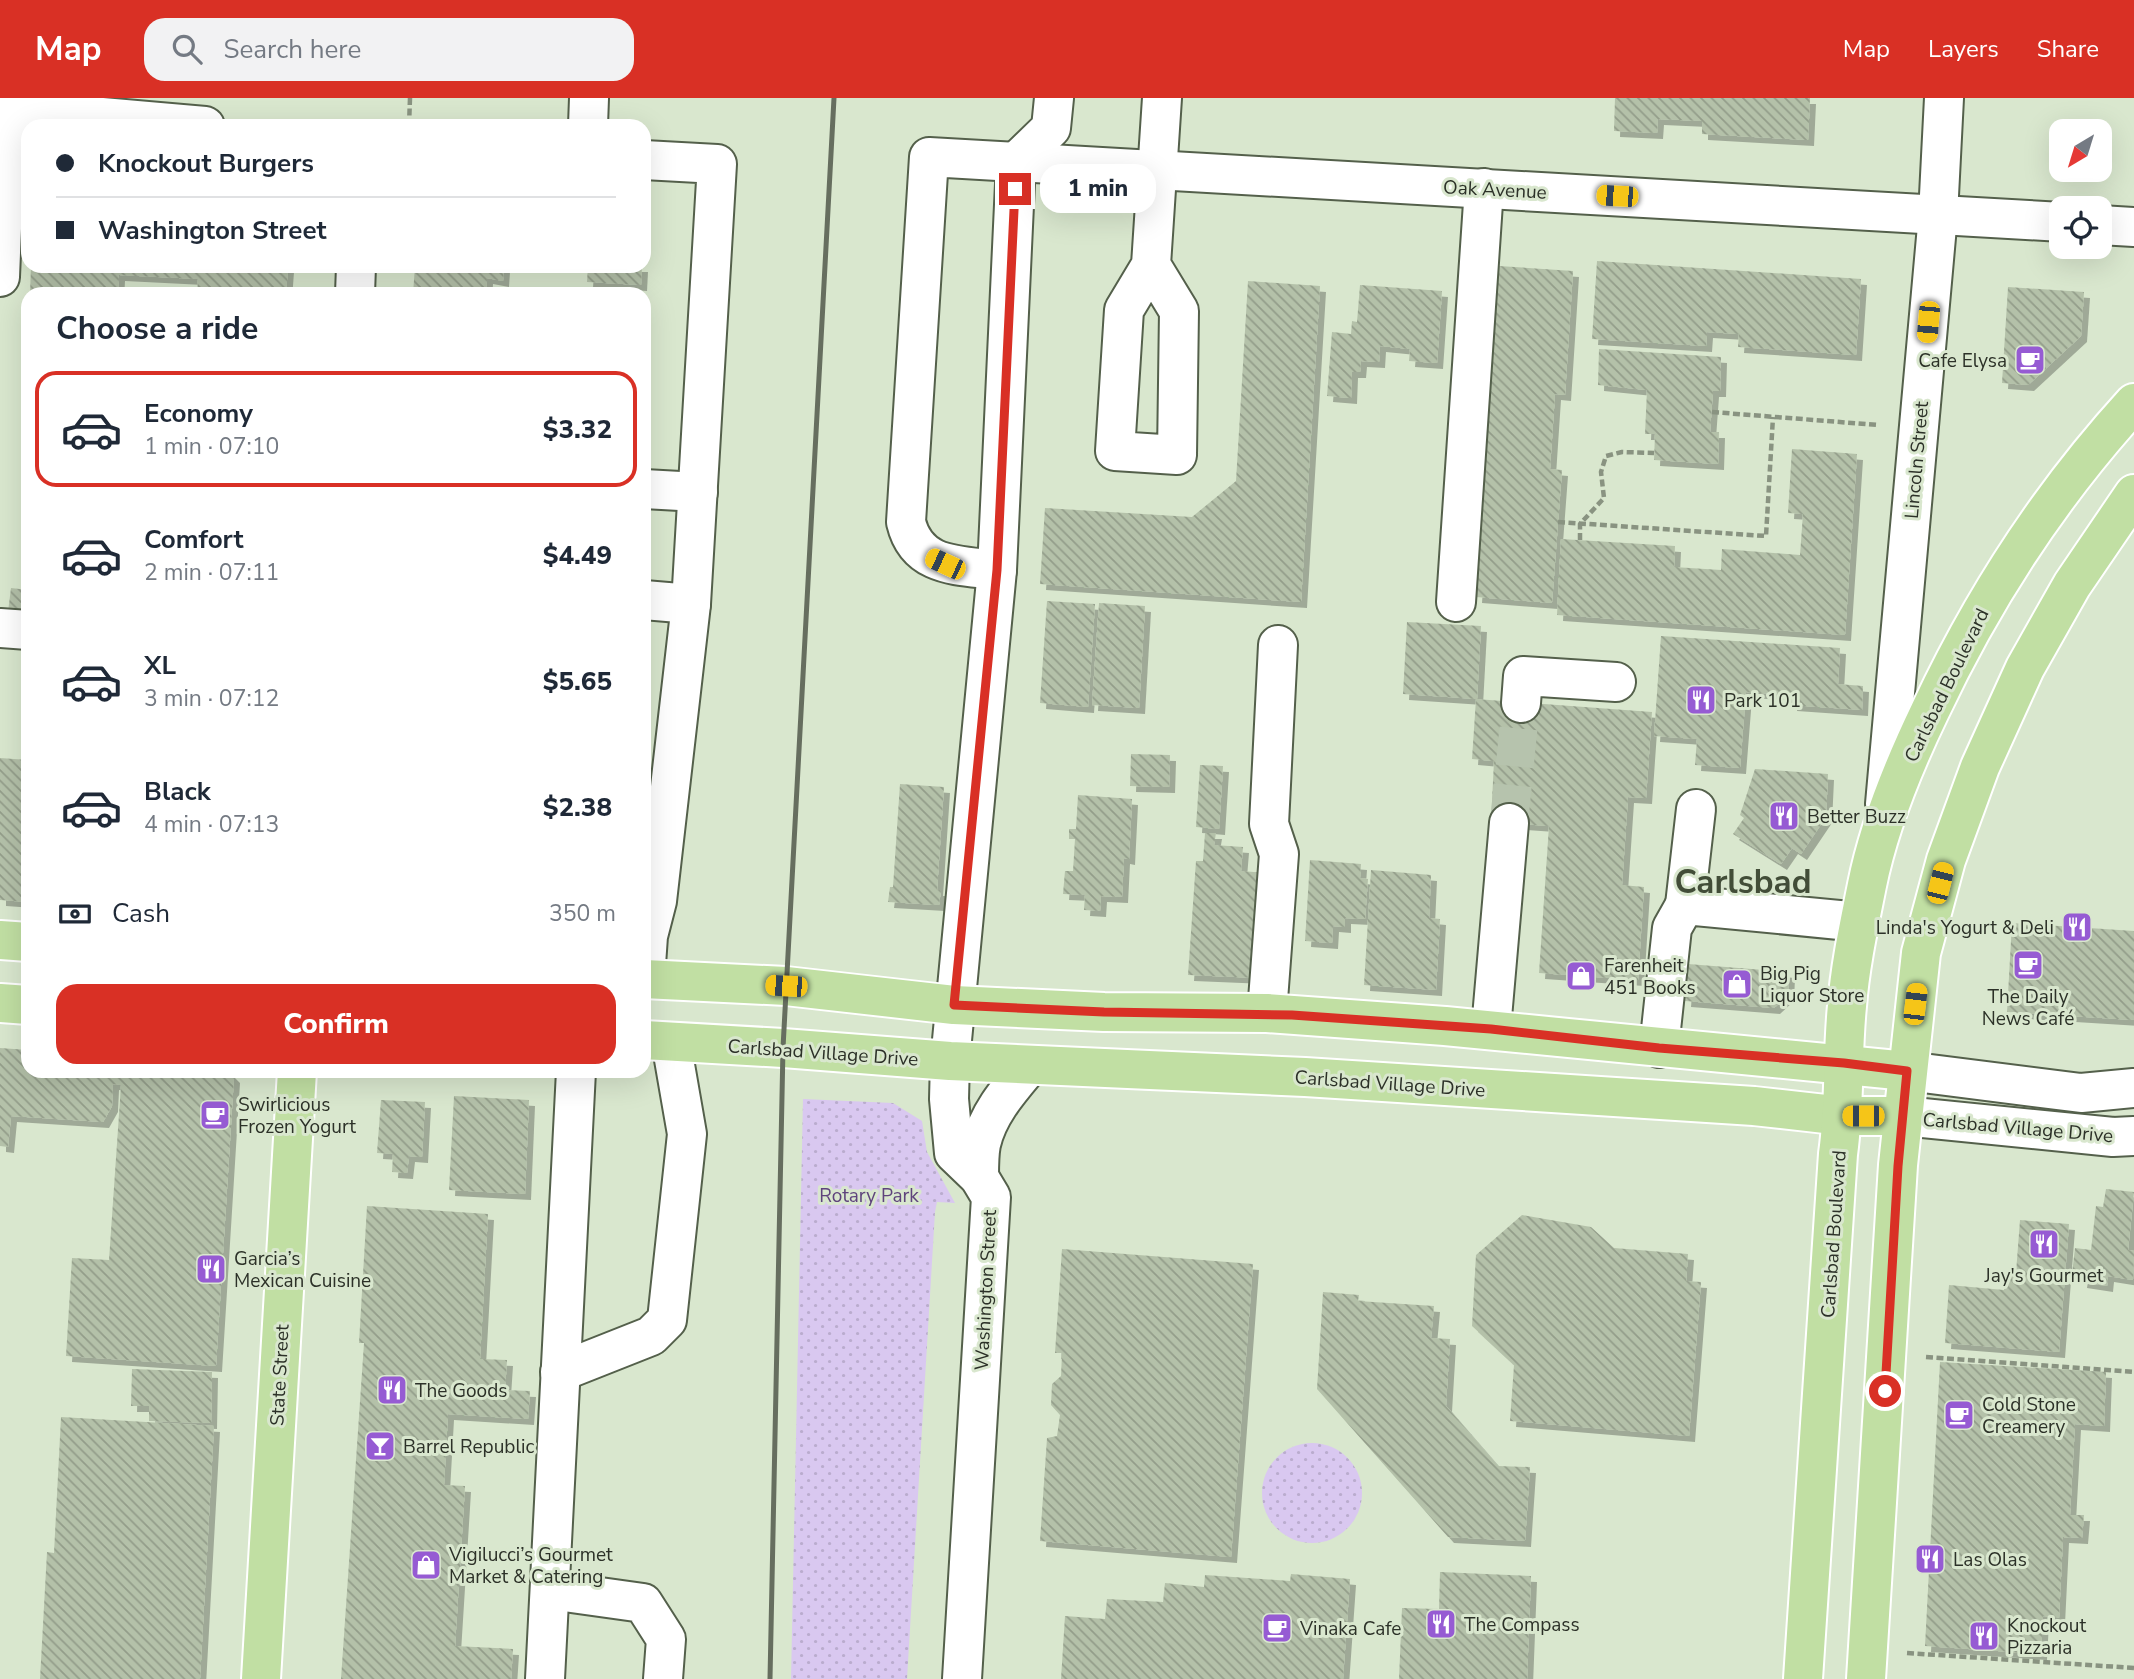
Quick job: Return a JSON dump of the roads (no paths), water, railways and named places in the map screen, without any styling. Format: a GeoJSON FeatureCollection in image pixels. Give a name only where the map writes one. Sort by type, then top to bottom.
{"type":"FeatureCollection","features":[{"type":"Feature","properties":{"kind":"main road","name":"Carlsbad Boulevard"},"geometry":{"type":"LineString","coordinates":[[1803,1679],[1838,1154],[1843,1116],[1847,1004],[1867,883],[1884,821],[1913,747],[1953,661],[2000,580],[2067,481],[2134,403]]}},
{"type":"Feature","properties":{"kind":"main road"},"geometry":{"type":"LineString","coordinates":[[1867,1665],[1898,1166],[1921,953],[1946,860],[1980,767],[2025,668],[2071,584],[2134,494]]}},
{"type":"Feature","properties":{"kind":"main road"},"geometry":{"type":"LineString","coordinates":[[0,940],[21,942]]}},
{"type":"Feature","properties":{"kind":"main road","name":"Carlsbad Village Drive"},"geometry":{"type":"LineString","coordinates":[[651,979],[786,986],[954,1005],[1104,1012],[1267,1013],[1491,1029],[1907,1071]]}},
{"type":"Feature","properties":{"kind":"main road"},"geometry":{"type":"LineString","coordinates":[[0,1003],[21,1004]]}},
{"type":"Feature","properties":{"kind":"main road","name":"Carlsbad Village Drive"},"geometry":{"type":"LineString","coordinates":[[657,1041],[950,1061],[1400,1083],[1754,1106],[1843,1116],[1903,1116]]}},
{"type":"Feature","properties":{"kind":"main road","name":"State Street"},"geometry":{"type":"LineString","coordinates":[[261,1679],[297,1078]]}},
{"type":"Feature","properties":{"kind":"street"},"geometry":{"type":"LineString","coordinates":[[588,119],[589,98]]}},
{"type":"Feature","properties":{"kind":"street"},"geometry":{"type":"LineString","coordinates":[[1016,162],[1051,128],[1054,98]]}},
{"type":"Feature","properties":{"kind":"street"},"geometry":{"type":"LineString","coordinates":[[1151,265],[1162,98]]}},
{"type":"Feature","properties":{"kind":"street","name":"Lincoln Street"},"geometry":{"type":"LineString","coordinates":[[1884,821],[1938,215],[1944,98]]}},
{"type":"Feature","properties":{"kind":"street"},"geometry":{"type":"LineString","coordinates":[[0,276],[17,106],[139,119]]}},
{"type":"Feature","properties":{"kind":"street","name":"Oak Avenue"},"geometry":{"type":"LineString","coordinates":[[997,570],[945,564],[931,557],[921,551],[909,536],[906,522],[929,157],[2049,221]]}},
{"type":"Feature","properties":{"kind":"street"},"geometry":{"type":"LineString","coordinates":[[651,160],[717,163],[691,604],[657,901],[651,924]]}},
{"type":"Feature","properties":{"kind":"street","name":"Washington Street"},"geometry":{"type":"LineString","coordinates":[[962,1679],[991,1197],[979,1177],[954,1153],[948,1099],[954,1005],[997,570],[1016,162]]}},
{"type":"Feature","properties":{"kind":"street"},"geometry":{"type":"LineString","coordinates":[[1456,602],[1484,188]]}},
{"type":"Feature","properties":{"kind":"street"},"geometry":{"type":"LineString","coordinates":[[2112,226],[2134,227]]}},
{"type":"Feature","properties":{"kind":"street"},"geometry":{"type":"LineString","coordinates":[[651,489],[698,492]]}},
{"type":"Feature","properties":{"kind":"street"},"geometry":{"type":"LineString","coordinates":[[651,601],[691,604]]}},
{"type":"Feature","properties":{"kind":"street"},"geometry":{"type":"LineString","coordinates":[[0,628],[21,630]]}},
{"type":"Feature","properties":{"kind":"street"},"geometry":{"type":"LineString","coordinates":[[1267,1013],[1279,854],[1269,824],[1278,645]]}},
{"type":"Feature","properties":{"kind":"street"},"geometry":{"type":"LineString","coordinates":[[1521,703],[1523,677],[1616,682]]}},
{"type":"Feature","properties":{"kind":"street"},"geometry":{"type":"LineString","coordinates":[[1659,1048],[1672,928],[1685,905],[1696,808]]}},
{"type":"Feature","properties":{"kind":"street"},"geometry":{"type":"LineString","coordinates":[[1491,1029],[1509,823]]}},
{"type":"Feature","properties":{"kind":"street"},"geometry":{"type":"LineString","coordinates":[[1685,905],[1860,922]]}},
{"type":"Feature","properties":{"kind":"street"},"geometry":{"type":"LineString","coordinates":[[561,1372],[650,1336],[667,1320],[687,1134],[657,1041]]}},
{"type":"Feature","properties":{"kind":"street"},"geometry":{"type":"LineString","coordinates":[[979,1177],[981,1145],[987,1126],[1000,1101],[1030,1065]]}},
{"type":"Feature","properties":{"kind":"street","name":"Carlsbad Village Drive"},"geometry":{"type":"LineString","coordinates":[[1907,1071],[2081,1093],[2134,1088]]}},
{"type":"Feature","properties":{"kind":"street"},"geometry":{"type":"LineString","coordinates":[[545,1679],[576,1078]]}},
{"type":"Feature","properties":{"kind":"street","name":"Carlsbad Village Drive"},"geometry":{"type":"LineString","coordinates":[[1903,1116],[2113,1138],[2134,1136]]}},
{"type":"Feature","properties":{"kind":"street"},"geometry":{"type":"LineString","coordinates":[[550,1590],[643,1603],[666,1639],[663,1679]]}},
{"type":"Feature","properties":{"kind":"tunnel"},"geometry":{"type":"LineString","coordinates":[[1509,823],[1521,703]]}},
{"type":"Feature","properties":{"kind":"railway"},"geometry":{"type":"LineString","coordinates":[[770,1679],[783,1048],[834,98]]}},
{"type":"Feature","properties":{"kind":"place","name":"Cafe Elysa"},"geometry":{"type":"Point","coordinates":[2030,360]}},
{"type":"Feature","properties":{"kind":"place","name":"Park 101"},"geometry":{"type":"Point","coordinates":[1701,700]}},
{"type":"Feature","properties":{"kind":"place","name":"Better Buzz"},"geometry":{"type":"Point","coordinates":[1784,816]}},
{"type":"Feature","properties":{"kind":"place","name":"Linda's Yogurt & Deli"},"geometry":{"type":"Point","coordinates":[2077,927]}},
{"type":"Feature","properties":{"kind":"place","name":"The Daily News Café"},"geometry":{"type":"Point","coordinates":[2028,965]}},
{"type":"Feature","properties":{"kind":"place","name":"Farenheit 451 Books"},"geometry":{"type":"Point","coordinates":[1581,976]}},
{"type":"Feature","properties":{"kind":"place","name":"Big Pig Liquor Store"},"geometry":{"type":"Point","coordinates":[1737,984]}},
{"type":"Feature","properties":{"kind":"place","name":"Swirlicious Frozen Yogurt"},"geometry":{"type":"Point","coordinates":[215,1115]}},
{"type":"Feature","properties":{"kind":"place","name":"Jay's Gourmet"},"geometry":{"type":"Point","coordinates":[2044,1244]}},
{"type":"Feature","properties":{"kind":"place","name":"Garcia’s Mexican Cuisine"},"geometry":{"type":"Point","coordinates":[211,1269]}},
{"type":"Feature","properties":{"kind":"place","name":"The Goods"},"geometry":{"type":"Point","coordinates":[392,1390]}},
{"type":"Feature","properties":{"kind":"place","name":"Cold Stone Creamery"},"geometry":{"type":"Point","coordinates":[1959,1415]}},
{"type":"Feature","properties":{"kind":"place","name":"Barrel Republic"},"geometry":{"type":"Point","coordinates":[380,1446]}},
{"type":"Feature","properties":{"kind":"place","name":"Las Olas"},"geometry":{"type":"Point","coordinates":[1930,1559]}},
{"type":"Feature","properties":{"kind":"place","name":"Vigilucci’s Gourmet Market & Catering"},"geometry":{"type":"Point","coordinates":[426,1565]}},
{"type":"Feature","properties":{"kind":"place","name":"The Compass"},"geometry":{"type":"Point","coordinates":[1441,1624]}},
{"type":"Feature","properties":{"kind":"place","name":"Vinaka Cafe"},"geometry":{"type":"Point","coordinates":[1277,1628]}},
{"type":"Feature","properties":{"kind":"place","name":"Knockout Pizzaria"},"geometry":{"type":"Point","coordinates":[1984,1636]}},
{"type":"Feature","properties":{"kind":"district","name":"Carlsbad"},"geometry":{"type":"Point","coordinates":[1743,881]}},
{"type":"Feature","properties":{"kind":"park label","name":"Rotary Park"},"geometry":{"type":"Point","coordinates":[869,1195]}}]}
